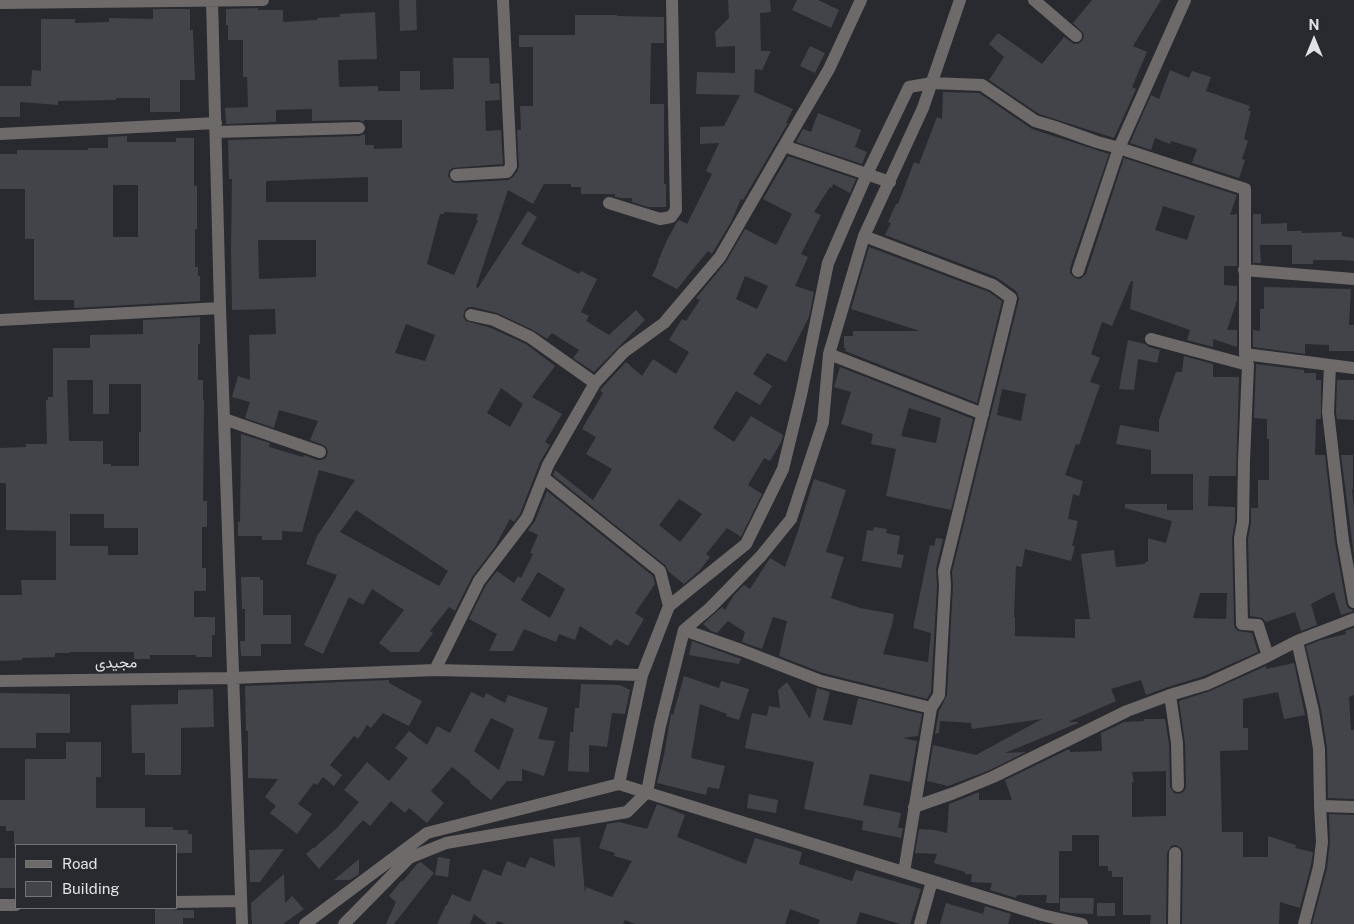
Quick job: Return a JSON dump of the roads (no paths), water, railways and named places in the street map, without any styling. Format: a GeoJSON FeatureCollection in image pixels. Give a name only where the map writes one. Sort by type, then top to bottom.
{"type":"FeatureCollection","features":[{"type":"Feature","properties":{"kind":"street"},"geometry":{"type":"LineString","coordinates":[[212,0],[220,308],[242,924]]}},
{"type":"Feature","properties":{"kind":"street"},"geometry":{"type":"LineString","coordinates":[[0,3],[263,0]]}},
{"type":"Feature","properties":{"kind":"street"},"geometry":{"type":"LineString","coordinates":[[456,175],[507,172],[511,166],[503,0]]}},
{"type":"Feature","properties":{"kind":"street"},"geometry":{"type":"LineString","coordinates":[[609,202],[660,219],[671,217],[676,210],[672,0]]}},
{"type":"Feature","properties":{"kind":"street"},"geometry":{"type":"LineString","coordinates":[[435,670],[478,581],[527,518],[548,465],[595,383],[624,352],[664,323],[720,257],[829,69],[860,0]]}},
{"type":"Feature","properties":{"kind":"street"},"geometry":{"type":"LineString","coordinates":[[344,924],[409,858],[446,844],[627,812],[647,792],[660,726],[684,630],[710,608],[761,556],[791,519],[823,422],[829,354],[864,236],[923,108],[960,0]]}},
{"type":"Feature","properties":{"kind":"street"},"geometry":{"type":"LineString","coordinates":[[1034,0],[1076,36]]}},
{"type":"Feature","properties":{"kind":"street"},"geometry":{"type":"LineString","coordinates":[[1078,271],[1119,148],[1185,0]]}},
{"type":"Feature","properties":{"kind":"street"},"geometry":{"type":"LineString","coordinates":[[620,784],[642,675],[669,606],[746,544],[783,469],[801,395],[828,263],[867,174],[909,87],[932,83],[982,85],[1035,121],[1245,189],[1244,270],[1247,360],[1244,522],[1240,538],[1242,624],[1258,625],[1268,656]]}},
{"type":"Feature","properties":{"kind":"street"},"geometry":{"type":"LineString","coordinates":[[0,134],[216,127],[358,128]]}},
{"type":"Feature","properties":{"kind":"street"},"geometry":{"type":"LineString","coordinates":[[784,146],[890,182]]}},
{"type":"Feature","properties":{"kind":"street"},"geometry":{"type":"LineString","coordinates":[[864,236],[993,286],[1011,298],[944,571],[945,586],[939,694],[931,708],[904,872]]}},
{"type":"Feature","properties":{"kind":"street"},"geometry":{"type":"LineString","coordinates":[[1244,270],[1354,279]]}},
{"type":"Feature","properties":{"kind":"street"},"geometry":{"type":"LineString","coordinates":[[0,320],[220,308]]}},
{"type":"Feature","properties":{"kind":"street"},"geometry":{"type":"LineString","coordinates":[[471,315],[494,320],[530,337],[595,383]]}},
{"type":"Feature","properties":{"kind":"street"},"geometry":{"type":"LineString","coordinates":[[1151,339],[1247,360],[1354,368]]}},
{"type":"Feature","properties":{"kind":"street"},"geometry":{"type":"LineString","coordinates":[[829,354],[983,414]]}},
{"type":"Feature","properties":{"kind":"street"},"geometry":{"type":"LineString","coordinates":[[1330,366],[1328,412],[1343,541],[1354,602]]}},
{"type":"Feature","properties":{"kind":"street"},"geometry":{"type":"LineString","coordinates":[[224,419],[320,452]]}},
{"type":"Feature","properties":{"kind":"street"},"geometry":{"type":"LineString","coordinates":[[544,478],[660,571],[669,606]]}},
{"type":"Feature","properties":{"kind":"street"},"geometry":{"type":"LineString","coordinates":[[914,807],[993,777],[1127,711],[1207,684],[1297,641],[1354,619]]}},
{"type":"Feature","properties":{"kind":"street"},"geometry":{"type":"LineString","coordinates":[[684,630],[821,681],[931,708]]}},
{"type":"Feature","properties":{"kind":"street"},"geometry":{"type":"LineString","coordinates":[[1297,641],[1313,711],[1319,749],[1322,842],[1319,867],[1304,924]]}},
{"type":"Feature","properties":{"kind":"street","name":"مجیدی"},"geometry":{"type":"LineString","coordinates":[[0,681],[233,678],[435,670],[642,675]]}},
{"type":"Feature","properties":{"kind":"street"},"geometry":{"type":"LineString","coordinates":[[1170,695],[1177,743],[1178,786]]}},
{"type":"Feature","properties":{"kind":"street"},"geometry":{"type":"LineString","coordinates":[[313,922],[427,833],[620,784],[1042,915],[1082,924]]}},
{"type":"Feature","properties":{"kind":"street"},"geometry":{"type":"LineString","coordinates":[[1320,806],[1354,807]]}},
{"type":"Feature","properties":{"kind":"street"},"geometry":{"type":"LineString","coordinates":[[1174,924],[1175,853]]}},
{"type":"Feature","properties":{"kind":"street"},"geometry":{"type":"LineString","coordinates":[[920,924],[932,881]]}},
{"type":"Feature","properties":{"kind":"street"},"geometry":{"type":"LineString","coordinates":[[178,902],[241,901]]}},
{"type":"Feature","properties":{"kind":"street"},"geometry":{"type":"LineString","coordinates":[[0,905],[15,905]]}}]}
